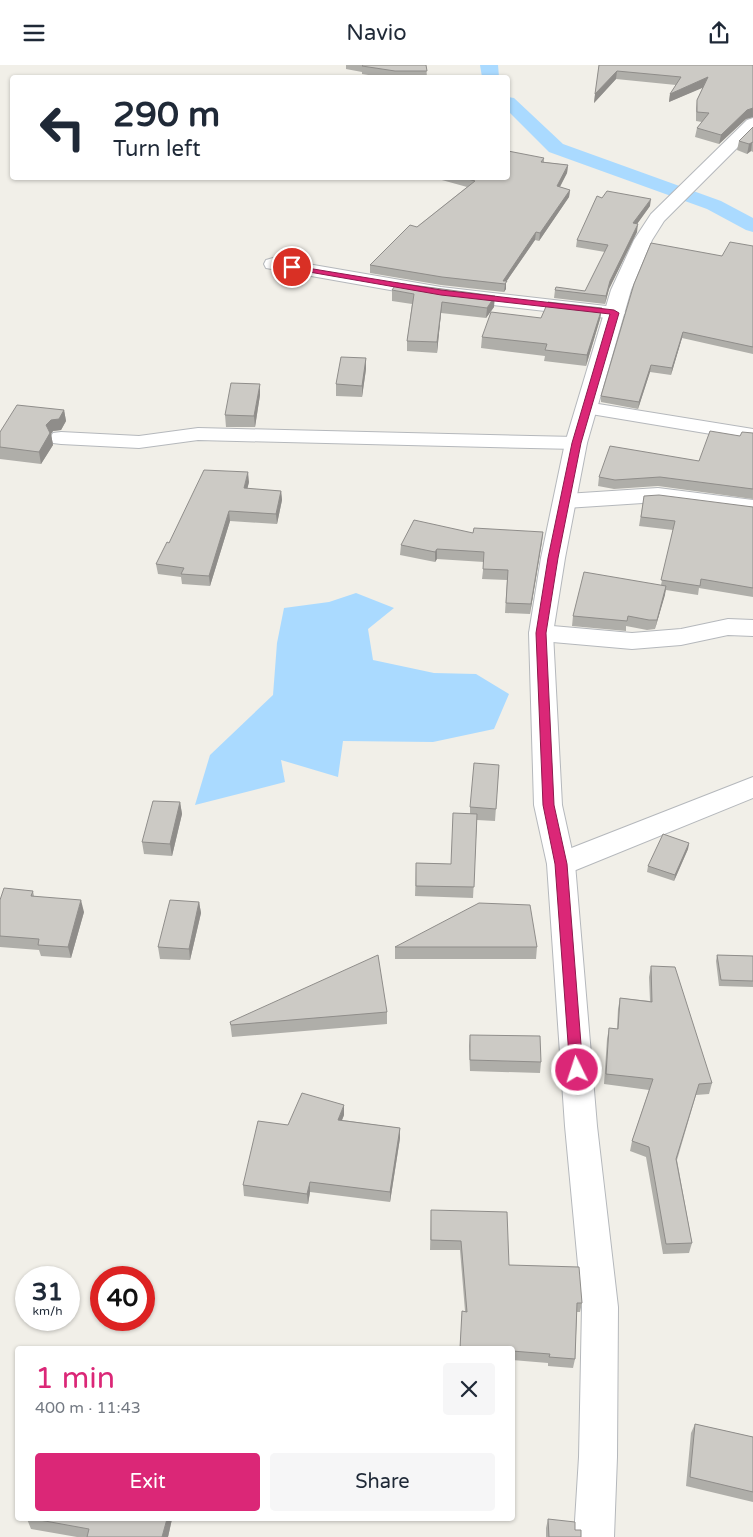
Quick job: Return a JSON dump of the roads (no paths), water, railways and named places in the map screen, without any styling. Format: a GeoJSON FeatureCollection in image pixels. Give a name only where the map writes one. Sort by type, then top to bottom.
{"type":"FeatureCollection","features":[{"type":"Feature","properties":{"kind":"street"},"geometry":{"type":"LineString","coordinates":[[594,1537],[598,1457],[600,1307],[580,1116],[561,864],[548,805],[541,633],[553,558],[566,501],[576,443],[621,290],[643,241],[658,218],[723,151],[746,133],[753,123]]}},
{"type":"Feature","properties":{"kind":"street"},"geometry":{"type":"LineString","coordinates":[[273,264],[441,293],[614,313]]}},
{"type":"Feature","properties":{"kind":"street"},"geometry":{"type":"LineString","coordinates":[[586,408],[753,435]]}},
{"type":"Feature","properties":{"kind":"street"},"geometry":{"type":"LineString","coordinates":[[61,437],[139,442],[198,434],[576,443]]}},
{"type":"Feature","properties":{"kind":"street"},"geometry":{"type":"LineString","coordinates":[[566,501],[658,495],[753,507]]}},
{"type":"Feature","properties":{"kind":"street"},"geometry":{"type":"LineString","coordinates":[[541,633],[632,641],[681,637],[728,627],[753,628]]}},
{"type":"Feature","properties":{"kind":"street"},"geometry":{"type":"LineString","coordinates":[[561,864],[753,787]]}},
{"type":"Feature","properties":{"kind":"water"},"geometry":{"type":"Polygon","coordinates":[[[356,593],[394,608],[368,629],[373,660],[434,673],[476,674],[509,694],[494,729],[433,742],[343,741],[338,777],[281,760],[285,782],[195,805],[210,755],[273,695],[277,643],[284,608],[329,602],[356,593]]]}},
{"type":"Feature","properties":{"kind":"waterway"},"geometry":{"type":"LineString","coordinates":[[489,65],[490,75]]}},
{"type":"Feature","properties":{"kind":"waterway"},"geometry":{"type":"LineString","coordinates":[[510,104],[556,148],[714,205],[753,226]]}}]}
